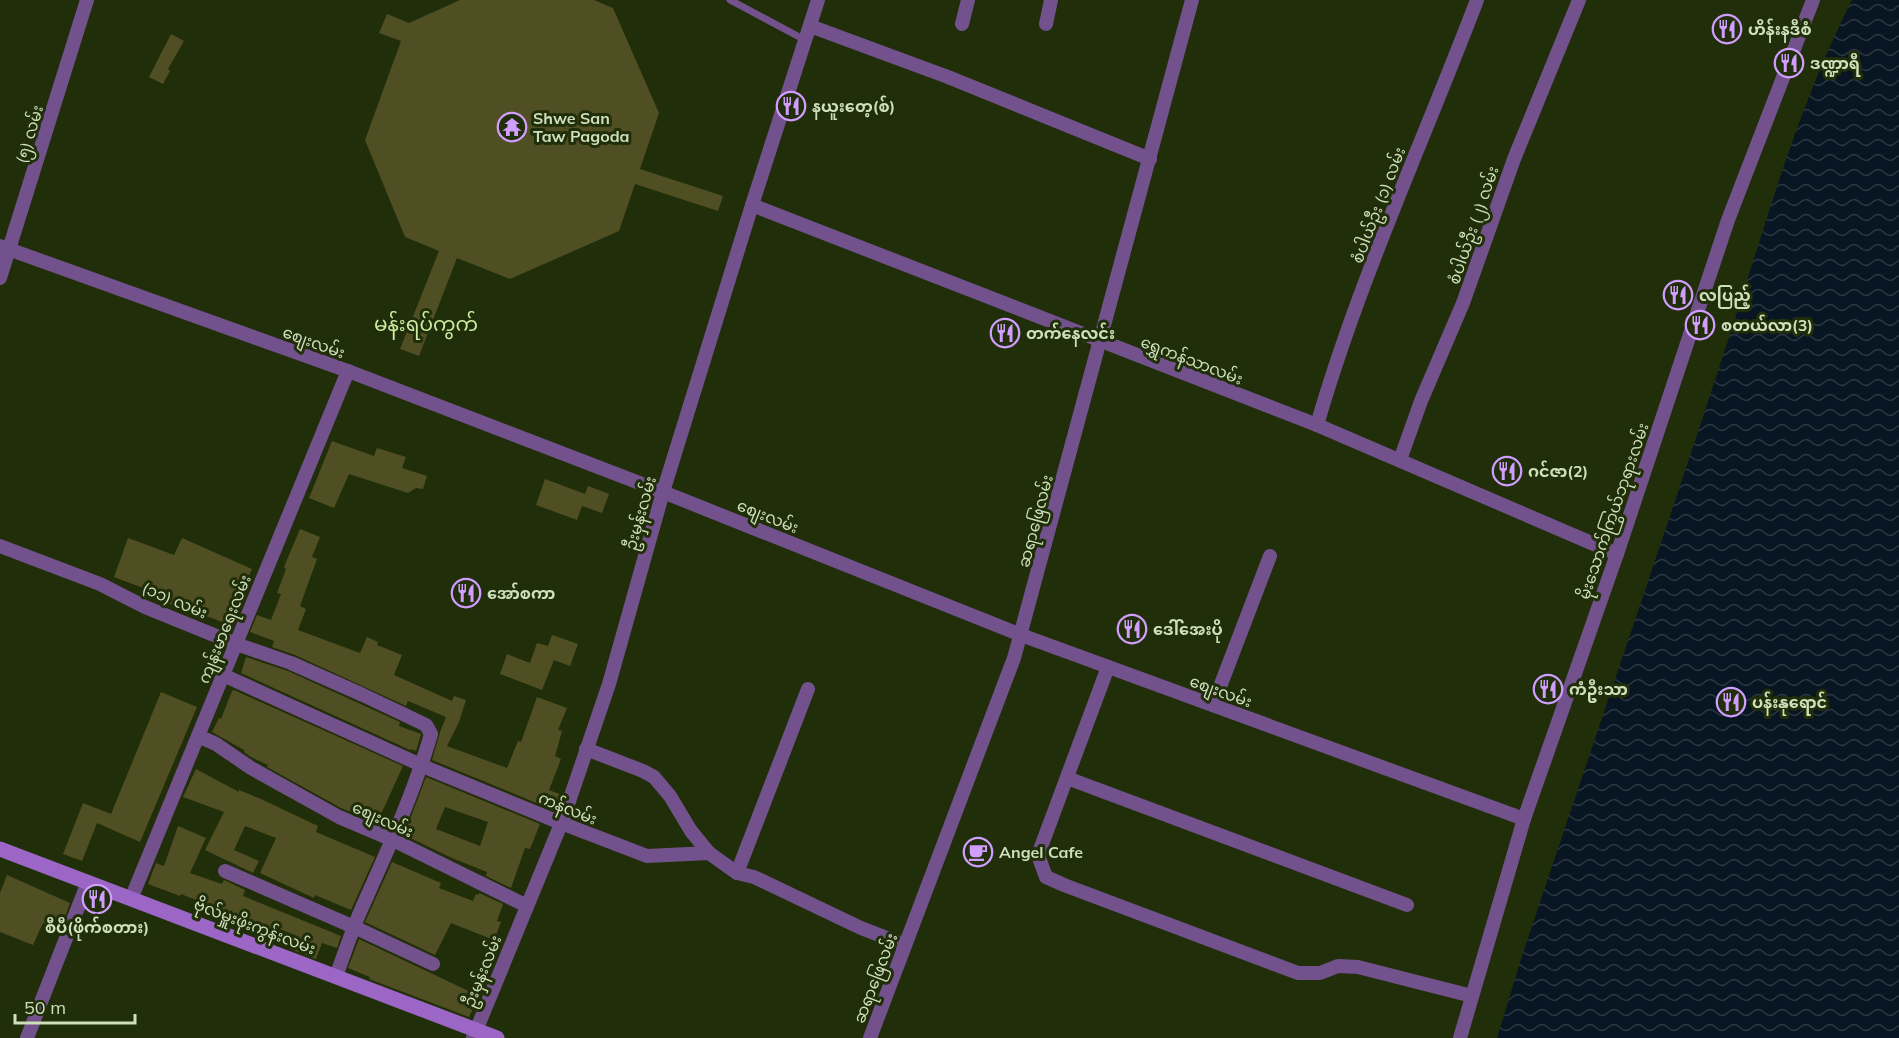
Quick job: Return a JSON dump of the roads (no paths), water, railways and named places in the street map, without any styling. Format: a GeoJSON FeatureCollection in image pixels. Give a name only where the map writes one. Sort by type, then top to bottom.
{"type":"FeatureCollection","features":[{"type":"Feature","properties":{"kind":"street","name":"(၅) လမ်း"},"geometry":{"type":"LineString","coordinates":[[0,278],[5,247],[87,0]]}},
{"type":"Feature","properties":{"kind":"street","name":"ဦးမှန်းလမ်း"},"geometry":{"type":"LineString","coordinates":[[474,1034],[561,824],[609,684],[663,492],[818,0]]}},
{"type":"Feature","properties":{"kind":"street"},"geometry":{"type":"LineString","coordinates":[[962,24],[968,0]]}},
{"type":"Feature","properties":{"kind":"street"},"geometry":{"type":"LineString","coordinates":[[1046,24],[1051,0]]}},
{"type":"Feature","properties":{"kind":"street","name":"ဆရာဖြေလမ်း"},"geometry":{"type":"LineString","coordinates":[[870,1038],[951,823],[992,722],[1021,635],[1192,0]]}},
{"type":"Feature","properties":{"kind":"street","name":"စံပါယ်ဦး (၁) လမ်း"},"geometry":{"type":"LineString","coordinates":[[1317,425],[1332,374],[1396,200],[1445,85],[1477,0]]}},
{"type":"Feature","properties":{"kind":"street","name":"စံပါယ်ဦး (၂) လမ်း"},"geometry":{"type":"LineString","coordinates":[[1400,460],[1421,401],[1463,303],[1514,159],[1579,0]]}},
{"type":"Feature","properties":{"kind":"street","name":"မိုးသောက်ကြွယ်ဘုရားလမ်း"},"geometry":{"type":"LineString","coordinates":[[1460,1038],[1524,819],[1617,554],[1728,220],[1813,0]]}},
{"type":"Feature","properties":{"kind":"street"},"geometry":{"type":"LineString","coordinates":[[810,26],[948,77],[1150,159]]}},
{"type":"Feature","properties":{"kind":"street","name":"‌ရွှေကန်သာလမ်း"},"geometry":{"type":"LineString","coordinates":[[752,205],[1317,425],[1617,554]]}},
{"type":"Feature","properties":{"kind":"street","name":"စျေးလမ်း"},"geometry":{"type":"LineString","coordinates":[[5,247],[348,371],[663,492],[1021,635],[1524,819]]}},
{"type":"Feature","properties":{"kind":"street","name":"ကျန်းမာရေးလမ်း"},"geometry":{"type":"LineString","coordinates":[[131,899],[348,371]]}},
{"type":"Feature","properties":{"kind":"street","name":"(၁၁) လမ်း"},"geometry":{"type":"LineString","coordinates":[[0,546],[100,584],[145,606],[236,644],[291,663],[426,725],[431,734],[422,765]]}},
{"type":"Feature","properties":{"kind":"street"},"geometry":{"type":"LineString","coordinates":[[1213,705],[1270,556]]}},
{"type":"Feature","properties":{"kind":"street"},"geometry":{"type":"LineString","coordinates":[[1108,667],[1038,855],[1046,877],[1298,974],[1320,973],[1338,966],[1358,967],[1472,996]]}},
{"type":"Feature","properties":{"kind":"street","name":"ကန်လမ်း"},"geometry":{"type":"LineString","coordinates":[[223,675],[422,765],[561,824],[647,856],[709,853]]}},
{"type":"Feature","properties":{"kind":"street"},"geometry":{"type":"LineString","coordinates":[[737,873],[808,689]]}},
{"type":"Feature","properties":{"kind":"street","name":"စျေးလမ်း"},"geometry":{"type":"LineString","coordinates":[[198,736],[216,744],[258,772],[339,817],[393,840],[527,906]]}},
{"type":"Feature","properties":{"kind":"street"},"geometry":{"type":"LineString","coordinates":[[586,749],[654,777],[670,796],[691,831],[709,853],[737,873],[754,878],[861,928],[905,945]]}},
{"type":"Feature","properties":{"kind":"street"},"geometry":{"type":"LineString","coordinates":[[336,976],[354,927],[393,840],[422,765]]}},
{"type":"Feature","properties":{"kind":"street"},"geometry":{"type":"LineString","coordinates":[[1067,778],[1407,905]]}},
{"type":"Feature","properties":{"kind":"street","name":"ဗိုလ်မှူးဖိုးကွန်းလမ်း"},"geometry":{"type":"LineString","coordinates":[[0,849],[336,976],[474,1034],[497,1038]]}},
{"type":"Feature","properties":{"kind":"street"},"geometry":{"type":"LineString","coordinates":[[225,872],[354,927],[433,964]]}},
{"type":"Feature","properties":{"kind":"street"},"geometry":{"type":"LineString","coordinates":[[27,1038],[88,882]]}},
{"type":"Feature","properties":{"kind":"lane"},"geometry":{"type":"LineString","coordinates":[[730,0],[805,40]]}},
{"type":"Feature","properties":{"kind":"water"},"geometry":{"type":"Polygon","coordinates":[[[1852,0],[1899,0],[1899,1038],[1497,1038],[1522,956],[1699,429],[1781,174],[1813,86],[1852,0]]]}},
{"type":"Feature","properties":{"kind":"place","name":"ဟိန်းနဒီစံ"},"geometry":{"type":"Point","coordinates":[1727,29]}},
{"type":"Feature","properties":{"kind":"place","name":"ဒဏ္ဍာရီ"},"geometry":{"type":"Point","coordinates":[1789,63]}},
{"type":"Feature","properties":{"kind":"place","name":"နယူးတေ့(စ်)"},"geometry":{"type":"Point","coordinates":[791,106]}},
{"type":"Feature","properties":{"kind":"place","name":"Shwe San Taw Pagoda"},"geometry":{"type":"Point","coordinates":[512,127]}},
{"type":"Feature","properties":{"kind":"place","name":"လပြည့်"},"geometry":{"type":"Point","coordinates":[1678,295]}},
{"type":"Feature","properties":{"kind":"place","name":"စတယ်လာ(3)"},"geometry":{"type":"Point","coordinates":[1700,325]}},
{"type":"Feature","properties":{"kind":"place","name":"တက်နေလင်း"},"geometry":{"type":"Point","coordinates":[1005,333]}},
{"type":"Feature","properties":{"kind":"place","name":"ဂင်ဇာ(2)"},"geometry":{"type":"Point","coordinates":[1507,471]}},
{"type":"Feature","properties":{"kind":"place","name":"အော်စကာ"},"geometry":{"type":"Point","coordinates":[466,593]}},
{"type":"Feature","properties":{"kind":"place","name":"ဒေါ်အေးပို"},"geometry":{"type":"Point","coordinates":[1132,629]}},
{"type":"Feature","properties":{"kind":"place","name":"ကံဦးသာ"},"geometry":{"type":"Point","coordinates":[1548,689]}},
{"type":"Feature","properties":{"kind":"place","name":"ပန်းနုရောင်"},"geometry":{"type":"Point","coordinates":[1731,702]}},
{"type":"Feature","properties":{"kind":"place","name":"Angel Cafe"},"geometry":{"type":"Point","coordinates":[978,852]}},
{"type":"Feature","properties":{"kind":"place","name":"စီပီ(ဖိုက်စတား)"},"geometry":{"type":"Point","coordinates":[97,899]}},
{"type":"Feature","properties":{"kind":"district","name":"မန်းရပ်ကွက်"},"geometry":{"type":"Point","coordinates":[426,324]}}]}
